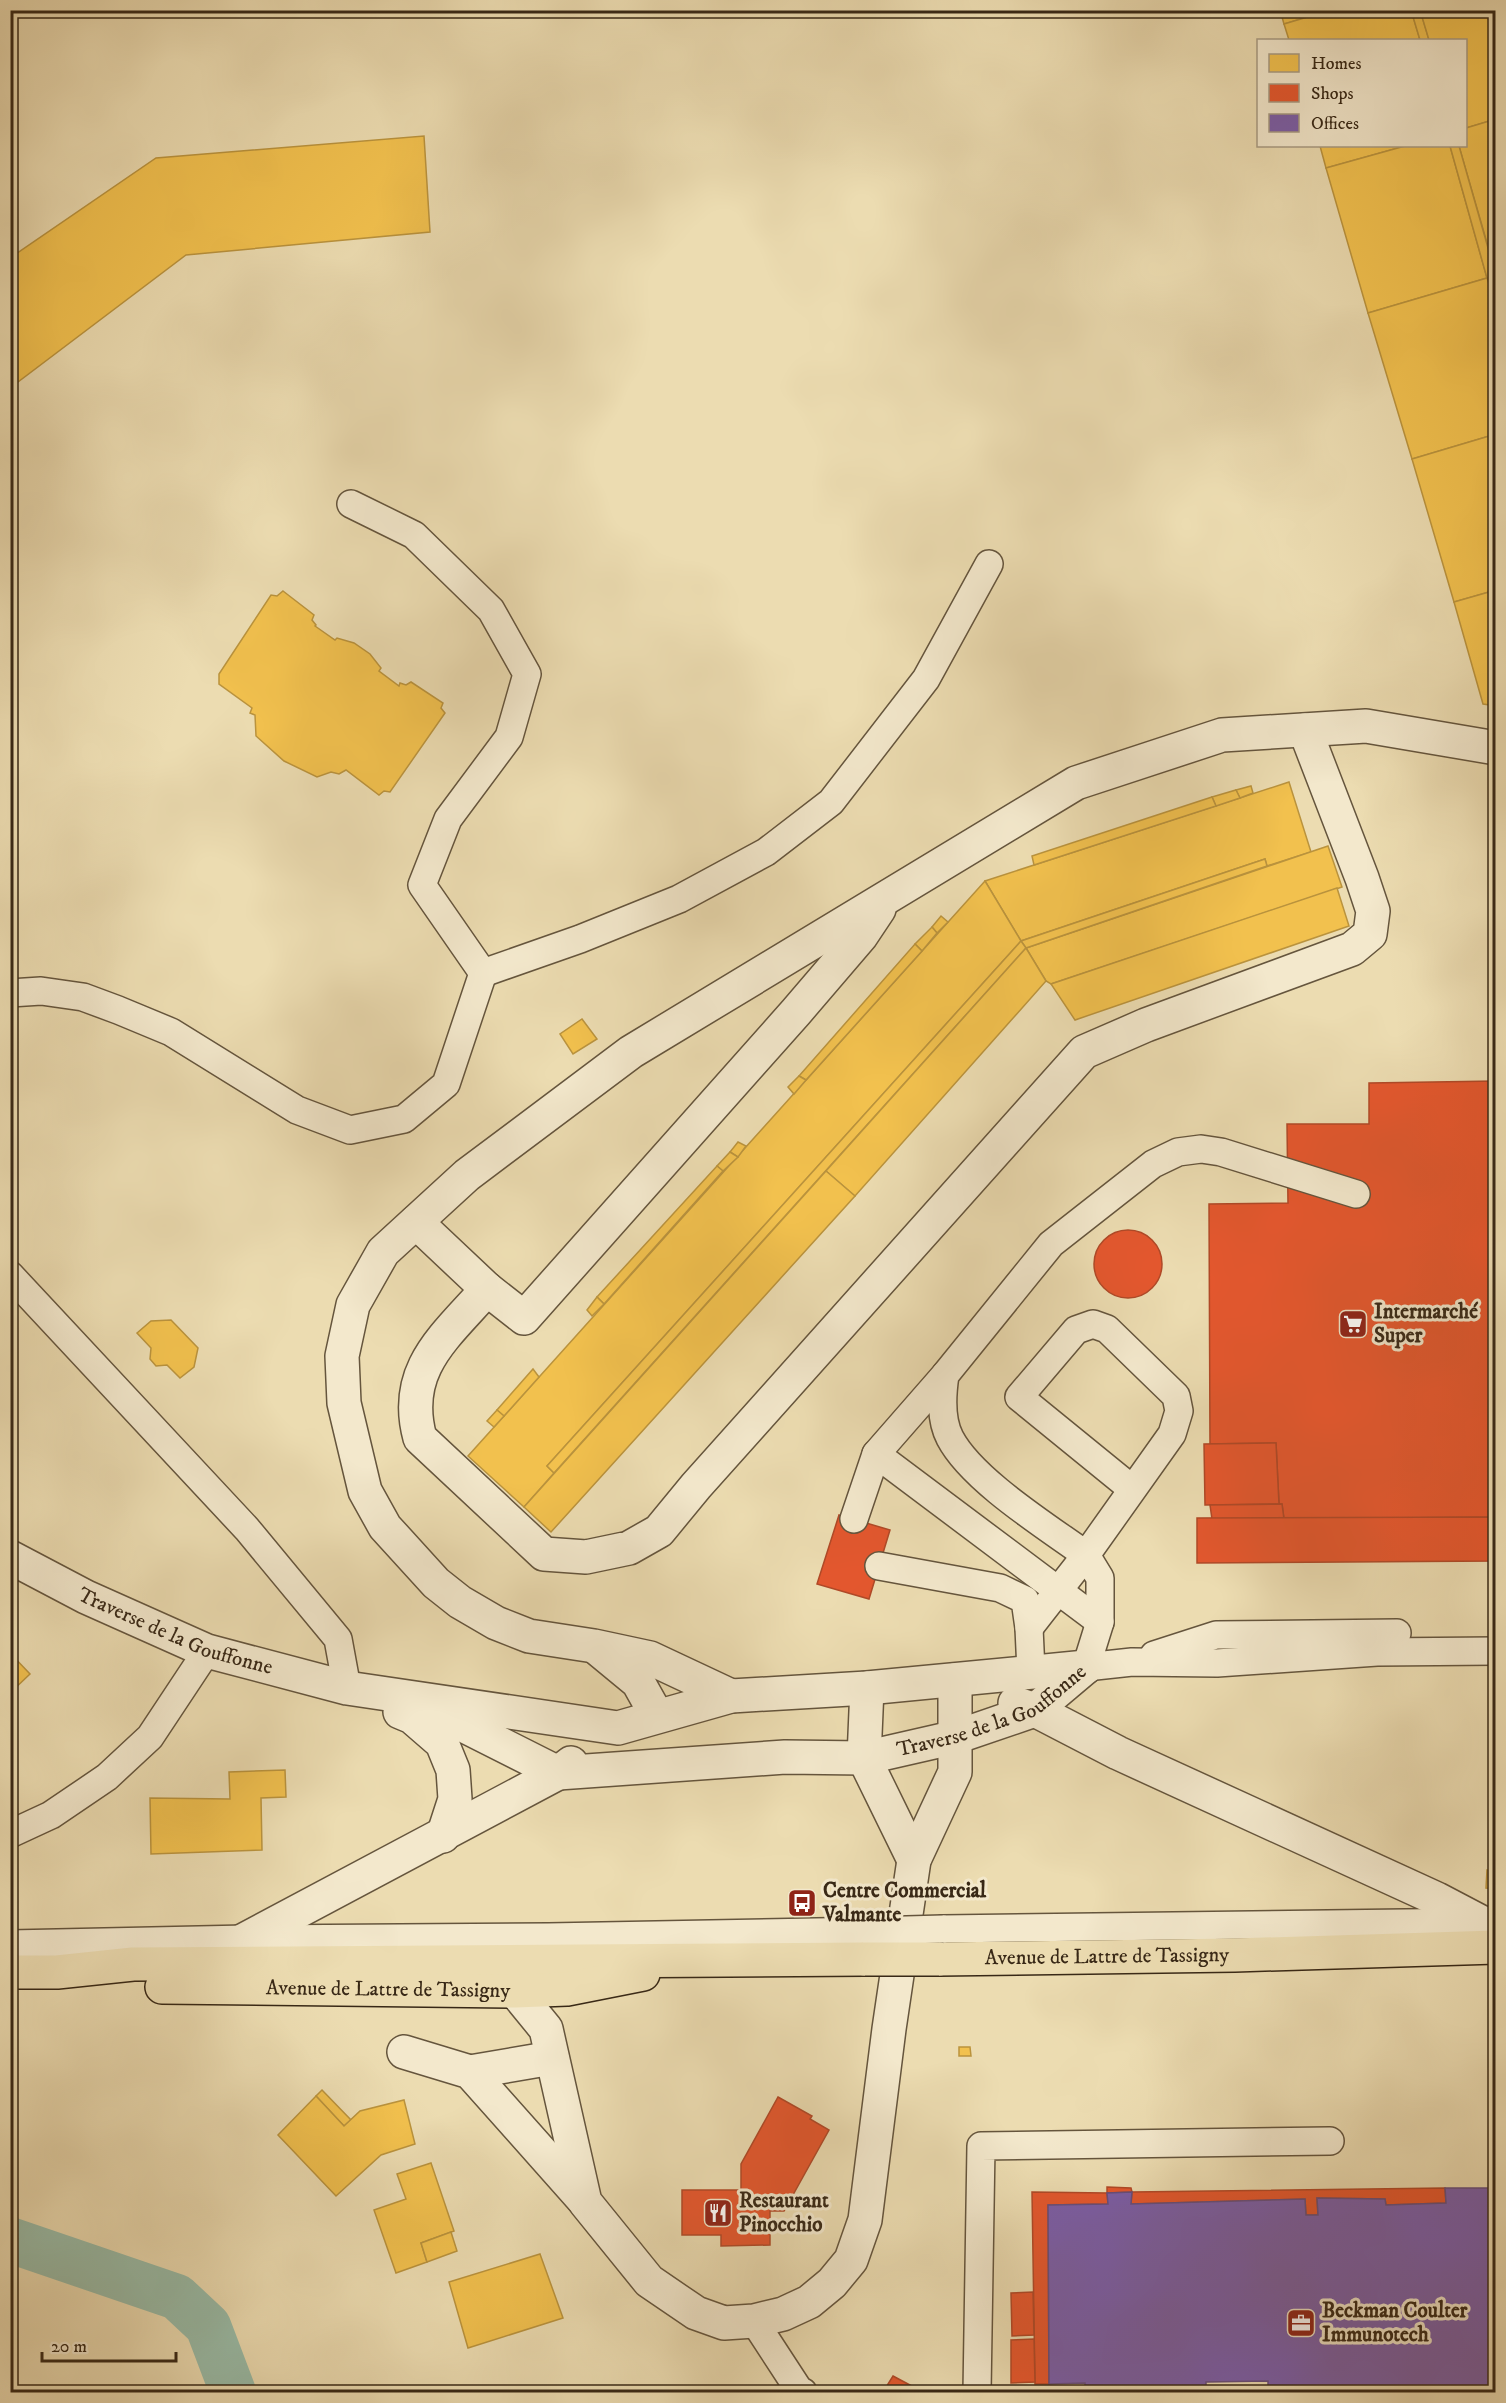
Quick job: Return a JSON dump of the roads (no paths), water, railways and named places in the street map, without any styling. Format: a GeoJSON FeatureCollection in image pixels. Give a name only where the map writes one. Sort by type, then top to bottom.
{"type":"FeatureCollection","features":[{"type":"Feature","properties":{"kind":"main road","name":"Avenue de Lattre de Tassigny"},"geometry":{"type":"LineString","coordinates":[[10,1972],[57,1972],[132,1964],[718,1959],[868,1945],[941,1944],[1234,1955],[1492,1930]]}},
{"type":"Feature","properties":{"kind":"main road","name":"Avenue de Lattre de Tassigny"},"geometry":{"type":"LineString","coordinates":[[57,1972],[136,1986],[515,1991],[567,1989],[718,1959]]}},
{"type":"Feature","properties":{"kind":"street"},"geometry":{"type":"LineString","coordinates":[[731,1696],[650,1658],[529,1636],[496,1623],[460,1602],[436,1583],[385,1527],[365,1491],[344,1403],[342,1356],[353,1305],[383,1252],[467,1175],[631,1052],[1076,783],[1222,735],[1366,726],[1496,748]]}},
{"type":"Feature","properties":{"kind":"street"},"geometry":{"type":"LineString","coordinates":[[487,1289],[438,1343],[419,1376],[414,1416],[420,1438],[544,1554],[586,1557],[628,1548],[659,1531],[696,1486],[1084,1052],[1146,1025],[1352,949],[1370,934],[1372,911],[1362,878],[1305,730]]}},
{"type":"Feature","properties":{"kind":"street"},"geometry":{"type":"LineString","coordinates":[[416,1222],[487,1289],[524,1318],[796,1012],[861,936],[888,897]]}},
{"type":"Feature","properties":{"kind":"street","name":"Traverse de la Gouffonne"},"geometry":{"type":"LineString","coordinates":[[10,1557],[86,1597],[207,1651],[346,1688],[618,1728],[731,1696],[867,1688],[1086,1667]]}},
{"type":"Feature","properties":{"kind":"street"},"geometry":{"type":"LineString","coordinates":[[594,1646],[638,1682],[657,1716]]}},
{"type":"Feature","properties":{"kind":"street","name":"Traverse de la Gouffonne"},"geometry":{"type":"LineString","coordinates":[[407,1697],[558,1773],[785,1757],[864,1758],[956,1737],[1035,1710],[1086,1667]]}},
{"type":"Feature","properties":{"kind":"street"},"geometry":{"type":"LineString","coordinates":[[404,2052],[470,2072],[585,2202],[649,2281],[669,2297],[696,2313],[724,2323],[754,2321],[783,2314],[808,2302],[832,2283],[851,2260],[865,2220],[889,2029],[914,1860],[955,1772],[954,1680],[1035,1710],[1118,1753],[1437,1899],[1492,1930]]}},
{"type":"Feature","properties":{"kind":"street","name":"Traverse de la Gouffonne"},"geometry":{"type":"LineString","coordinates":[[346,1688],[412,1717],[442,1743],[453,1770],[455,1799],[443,1836]]}},
{"type":"Feature","properties":{"kind":"street"},"geometry":{"type":"LineString","coordinates":[[867,1688],[864,1758],[914,1860]]}},
{"type":"Feature","properties":{"kind":"street"},"geometry":{"type":"LineString","coordinates":[[199,1964],[558,1773],[618,1728]]}},
{"type":"Feature","properties":{"kind":"street"},"geometry":{"type":"LineString","coordinates":[[549,2044],[567,1989]]}},
{"type":"Feature","properties":{"kind":"street"},"geometry":{"type":"LineString","coordinates":[[515,1991],[549,2044],[585,2202]]}},
{"type":"Feature","properties":{"kind":"street"},"geometry":{"type":"LineString","coordinates":[[470,2072],[549,2044]]}},
{"type":"Feature","properties":{"kind":"lane"},"geometry":{"type":"LineString","coordinates":[[351,504],[414,535],[491,610],[527,674],[509,737],[448,819],[422,885],[483,973]]}},
{"type":"Feature","properties":{"kind":"lane"},"geometry":{"type":"LineString","coordinates":[[483,973],[580,939],[679,899],[766,852],[831,802],[926,680],[989,564]]}},
{"type":"Feature","properties":{"kind":"lane"},"geometry":{"type":"LineString","coordinates":[[10,993],[41,991],[83,997],[118,1010],[171,1032],[297,1110],[350,1130],[404,1119],[446,1084],[483,973]]}},
{"type":"Feature","properties":{"kind":"lane"},"geometry":{"type":"LineString","coordinates":[[854,1519],[876,1454],[1051,1244],[1153,1164],[1178,1152],[1201,1149],[1221,1152],[1356,1194]]}},
{"type":"Feature","properties":{"kind":"lane"},"geometry":{"type":"LineString","coordinates":[[10,1275],[247,1529],[338,1639],[346,1688]]}},
{"type":"Feature","properties":{"kind":"lane"},"geometry":{"type":"LineString","coordinates":[[1029,1628],[1086,1556],[1172,1434],[1179,1411],[1176,1396],[1107,1329],[1093,1324],[1076,1330],[1019,1397],[1132,1489]]}},
{"type":"Feature","properties":{"kind":"lane"},"geometry":{"type":"LineString","coordinates":[[945,1374],[941,1399],[949,1437],[972,1468],[1086,1556],[1100,1578],[1100,1622],[1086,1667],[1132,1662],[1217,1663],[1377,1652],[1496,1651]]}},
{"type":"Feature","properties":{"kind":"lane"},"geometry":{"type":"LineString","coordinates":[[876,1454],[1059,1589],[1100,1622]]}},
{"type":"Feature","properties":{"kind":"lane"},"geometry":{"type":"LineString","coordinates":[[879,1566],[1000,1588],[1025,1600],[1031,1671]]}},
{"type":"Feature","properties":{"kind":"lane"},"geometry":{"type":"LineString","coordinates":[[1132,1662],[1216,1635],[1496,1632]]}},
{"type":"Feature","properties":{"kind":"lane"},"geometry":{"type":"LineString","coordinates":[[10,1834],[51,1815],[107,1777],[150,1737],[207,1651]]}},
{"type":"Feature","properties":{"kind":"lane"},"geometry":{"type":"LineString","coordinates":[[10,1944],[246,1939],[559,1937],[868,1945]]}},
{"type":"Feature","properties":{"kind":"lane"},"geometry":{"type":"LineString","coordinates":[[977,2392],[981,2146],[1330,2140]]}},
{"type":"Feature","properties":{"kind":"lane"},"geometry":{"type":"LineString","coordinates":[[754,2321],[799,2390],[803,2392]]}},
{"type":"Feature","properties":{"kind":"waterway"},"geometry":{"type":"LineString","coordinates":[[10,2240],[177,2297],[208,2326],[233,2392]]}},
{"type":"Feature","properties":{"kind":"place","name":"Intermarché Super"},"geometry":{"type":"Point","coordinates":[1353,1324]}},
{"type":"Feature","properties":{"kind":"place","name":"Centre Commercial Valmante"},"geometry":{"type":"Point","coordinates":[802,1903]}},
{"type":"Feature","properties":{"kind":"place","name":"Restaurant Pinocchio"},"geometry":{"type":"Point","coordinates":[718,2213]}},
{"type":"Feature","properties":{"kind":"place","name":"Beckman Coulter Immunotech"},"geometry":{"type":"Point","coordinates":[1301,2323]}}]}
